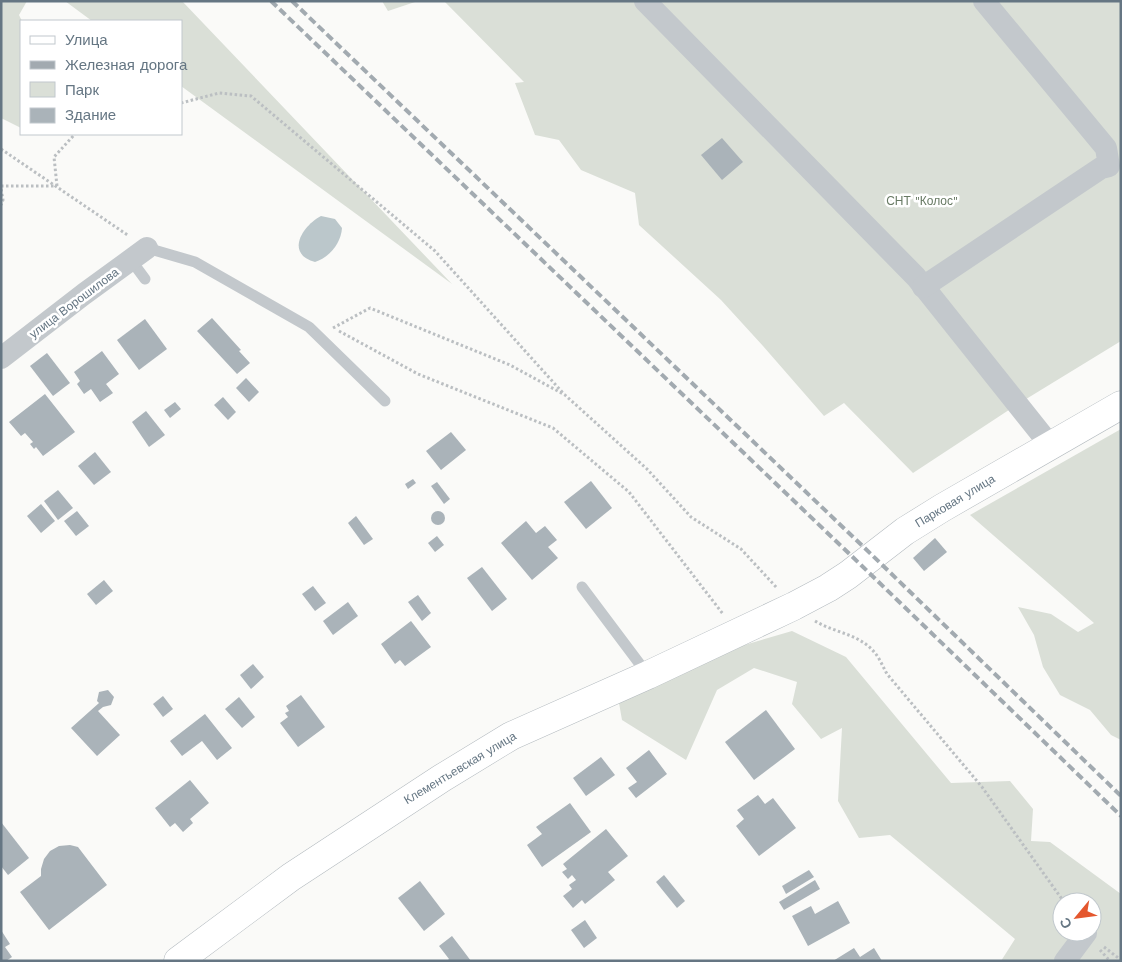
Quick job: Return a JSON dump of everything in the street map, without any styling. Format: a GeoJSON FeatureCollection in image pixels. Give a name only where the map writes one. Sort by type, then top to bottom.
{"type":"FeatureCollection","features":[{"type":"Feature","properties":{"kind":"street"},"geometry":{"type":"LineString","coordinates":[[645,1],[902,263],[1050,445]]}},
{"type":"Feature","properties":{"kind":"street"},"geometry":{"type":"LineString","coordinates":[[923,287],[1101,168],[1115,163],[1106,148],[984,1]]}},
{"type":"Feature","properties":{"kind":"street","name":"улица Ворошилова"},"geometry":{"type":"LineString","coordinates":[[1,358],[139,254]]}},
{"type":"Feature","properties":{"kind":"street","name":"Парковая улица"},"geometry":{"type":"LineString","coordinates":[[794,606],[848,576],[906,531],[935,512],[1121,405]]}},
{"type":"Feature","properties":{"kind":"street","name":"Клементьевская улица"},"geometry":{"type":"LineString","coordinates":[[178,961],[292,877],[442,778],[511,736],[648,675],[794,606]]}},
{"type":"Feature","properties":{"kind":"street"},"geometry":{"type":"LineString","coordinates":[[1065,961],[1079,942]]}},
{"type":"Feature","properties":{"kind":"lane"},"geometry":{"type":"LineString","coordinates":[[145,279],[139,254],[195,262],[309,326],[386,401]]}},
{"type":"Feature","properties":{"kind":"lane"},"geometry":{"type":"LineString","coordinates":[[582,587],[648,675]]}},
{"type":"Feature","properties":{"kind":"path"},"geometry":{"type":"LineString","coordinates":[[182,103],[219,93],[251,96],[435,251],[565,395],[647,468],[692,517],[741,549],[794,606],[817,623],[855,637],[876,654],[887,674],[982,787],[1057,892]]}},
{"type":"Feature","properties":{"kind":"path"},"geometry":{"type":"LineString","coordinates":[[57,186],[54,157],[74,135]]}},
{"type":"Feature","properties":{"kind":"path"},"geometry":{"type":"LineString","coordinates":[[1,149],[57,186],[139,254]]}},
{"type":"Feature","properties":{"kind":"path"},"geometry":{"type":"LineString","coordinates":[[1,205],[3,200],[1,187],[57,186]]}},
{"type":"Feature","properties":{"kind":"path"},"geometry":{"type":"LineString","coordinates":[[334,328],[370,308],[510,366],[565,395]]}},
{"type":"Feature","properties":{"kind":"path"},"geometry":{"type":"LineString","coordinates":[[309,326],[334,328],[418,374],[553,428],[629,492],[737,633]]}},
{"type":"Feature","properties":{"kind":"green space"},"geometry":{"type":"Polygon","coordinates":[[[1,1],[27,1],[19,15],[22,20],[20,128],[1,118],[1,1]]]}},
{"type":"Feature","properties":{"kind":"green space"},"geometry":{"type":"Polygon","coordinates":[[[65,1],[182,1],[452,284],[182,87],[182,20],[91,20],[65,1]]]}},
{"type":"Feature","properties":{"kind":"green space"},"geometry":{"type":"Polygon","coordinates":[[[382,1],[414,1],[415,2],[388,11],[382,1]]]}},
{"type":"Feature","properties":{"kind":"green space","name":"СНТ \"Колос\""},"geometry":{"type":"Polygon","coordinates":[[[444,1],[1121,1],[1121,341],[1018,404],[913,473],[844,403],[824,416],[721,300],[639,225],[635,193],[581,170],[559,140],[535,135],[515,83],[524,82],[444,1]]]}},
{"type":"Feature","properties":{"kind":"green space"},"geometry":{"type":"Polygon","coordinates":[[[1121,429],[1121,740],[1111,735],[1090,710],[1060,695],[1043,667],[1034,635],[1018,607],[1051,614],[1078,632],[1094,623],[970,515],[1121,429]]]}},
{"type":"Feature","properties":{"kind":"green space"},"geometry":{"type":"Polygon","coordinates":[[[792,631],[846,657],[951,783],[1010,781],[1033,809],[1031,841],[1050,842],[1121,894],[1121,961],[1001,961],[1015,939],[890,835],[859,838],[838,801],[842,728],[821,739],[792,704],[797,682],[754,668],[717,690],[686,760],[622,720],[619,703],[731,649],[792,631]]]}},
{"type":"Feature","properties":{"kind":"shaded area"},"geometry":{"type":"Polygon","coordinates":[[[321,216],[335,219],[342,228],[334,249],[325,257],[315,262],[306,258],[301,253],[299,247],[303,233],[308,226],[321,216]]]}},
{"type":"Feature","properties":{"kind":"building"},"geometry":{"type":"Polygon","coordinates":[[[722,138],[743,162],[722,180],[701,155],[722,138]]]}},
{"type":"Feature","properties":{"kind":"building"},"geometry":{"type":"Polygon","coordinates":[[[212,318],[241,350],[239,351],[250,363],[237,374],[197,331],[212,318]]]}},
{"type":"Feature","properties":{"kind":"building"},"geometry":{"type":"Polygon","coordinates":[[[145,319],[167,349],[139,370],[117,340],[145,319]]]}},
{"type":"Feature","properties":{"kind":"building"},"geometry":{"type":"Polygon","coordinates":[[[102,351],[119,374],[106,384],[113,393],[100,402],[91,389],[84,394],[77,384],[80,381],[74,372],[102,351]]]}},
{"type":"Feature","properties":{"kind":"building"},"geometry":{"type":"Polygon","coordinates":[[[47,353],[70,383],[53,396],[30,366],[47,353]]]}},
{"type":"Feature","properties":{"kind":"building"},"geometry":{"type":"Polygon","coordinates":[[[246,378],[259,392],[249,402],[236,388],[246,378]]]}},
{"type":"Feature","properties":{"kind":"building"},"geometry":{"type":"Polygon","coordinates":[[[45,394],[75,432],[43,456],[36,447],[34,449],[30,444],[33,442],[25,433],[21,436],[9,422],[45,394]]]}},
{"type":"Feature","properties":{"kind":"building"},"geometry":{"type":"Polygon","coordinates":[[[223,397],[236,412],[228,420],[214,405],[223,397]]]}},
{"type":"Feature","properties":{"kind":"building"},"geometry":{"type":"Polygon","coordinates":[[[175,402],[181,409],[170,418],[164,410],[175,402]]]}},
{"type":"Feature","properties":{"kind":"building"},"geometry":{"type":"Polygon","coordinates":[[[146,411],[165,435],[149,447],[132,422],[146,411]]]}},
{"type":"Feature","properties":{"kind":"building"},"geometry":{"type":"Polygon","coordinates":[[[451,432],[466,450],[441,470],[426,451],[451,432]]]}},
{"type":"Feature","properties":{"kind":"building"},"geometry":{"type":"Polygon","coordinates":[[[95,452],[111,472],[94,485],[78,466],[95,452]]]}},
{"type":"Feature","properties":{"kind":"building"},"geometry":{"type":"Polygon","coordinates":[[[413,479],[416,483],[408,489],[405,484],[413,479]]]}},
{"type":"Feature","properties":{"kind":"building"},"geometry":{"type":"Polygon","coordinates":[[[591,481],[612,508],[586,529],[564,502],[591,481]]]}},
{"type":"Feature","properties":{"kind":"building"},"geometry":{"type":"Polygon","coordinates":[[[437,482],[450,499],[444,504],[431,486],[437,482]]]}},
{"type":"Feature","properties":{"kind":"building"},"geometry":{"type":"Polygon","coordinates":[[[58,490],[73,508],[58,520],[44,501],[58,490]]]}},
{"type":"Feature","properties":{"kind":"building"},"geometry":{"type":"Polygon","coordinates":[[[41,504],[55,521],[41,533],[27,516],[41,504]]]}},
{"type":"Feature","properties":{"kind":"building"},"geometry":{"type":"Polygon","coordinates":[[[77,511],[89,526],[76,536],[64,521],[77,511]]]}},
{"type":"Feature","properties":{"kind":"building"},"geometry":{"type":"Polygon","coordinates":[[[438,511],[443,513],[445,518],[443,523],[438,525],[433,523],[431,518],[433,513],[438,511]]]}},
{"type":"Feature","properties":{"kind":"building"},"geometry":{"type":"Polygon","coordinates":[[[356,516],[373,539],[364,545],[348,523],[356,516]]]}},
{"type":"Feature","properties":{"kind":"building"},"geometry":{"type":"Polygon","coordinates":[[[526,521],[536,533],[545,526],[557,540],[548,547],[558,558],[532,580],[501,543],[526,521]]]}},
{"type":"Feature","properties":{"kind":"building"},"geometry":{"type":"Polygon","coordinates":[[[437,536],[444,545],[435,552],[428,543],[437,536]]]}},
{"type":"Feature","properties":{"kind":"building"},"geometry":{"type":"Polygon","coordinates":[[[935,538],[947,552],[924,571],[913,558],[935,538]]]}},
{"type":"Feature","properties":{"kind":"building"},"geometry":{"type":"Polygon","coordinates":[[[482,567],[507,599],[492,611],[467,578],[482,567]]]}},
{"type":"Feature","properties":{"kind":"building"},"geometry":{"type":"Polygon","coordinates":[[[104,580],[113,591],[96,605],[87,594],[104,580]]]}},
{"type":"Feature","properties":{"kind":"building"},"geometry":{"type":"Polygon","coordinates":[[[313,586],[326,603],[315,611],[302,594],[313,586]]]}},
{"type":"Feature","properties":{"kind":"building"},"geometry":{"type":"Polygon","coordinates":[[[418,595],[431,613],[422,621],[408,602],[418,595]]]}},
{"type":"Feature","properties":{"kind":"building"},"geometry":{"type":"Polygon","coordinates":[[[348,602],[358,616],[333,635],[323,621],[348,602]]]}},
{"type":"Feature","properties":{"kind":"building"},"geometry":{"type":"Polygon","coordinates":[[[411,621],[431,647],[405,666],[400,660],[395,664],[381,644],[411,621]]]}},
{"type":"Feature","properties":{"kind":"building"},"geometry":{"type":"Polygon","coordinates":[[[253,664],[264,677],[251,689],[240,675],[253,664]]]}},
{"type":"Feature","properties":{"kind":"building"},"geometry":{"type":"Polygon","coordinates":[[[108,690],[114,697],[111,705],[103,707],[98,711],[120,735],[97,756],[71,728],[99,703],[97,701],[99,692],[108,690]]]}},
{"type":"Feature","properties":{"kind":"building"},"geometry":{"type":"Polygon","coordinates":[[[301,695],[325,727],[298,747],[280,723],[288,717],[285,713],[289,711],[286,706],[301,695]]]}},
{"type":"Feature","properties":{"kind":"building"},"geometry":{"type":"Polygon","coordinates":[[[163,696],[173,709],[163,717],[153,704],[163,696]]]}},
{"type":"Feature","properties":{"kind":"building"},"geometry":{"type":"Polygon","coordinates":[[[239,697],[255,717],[242,728],[225,709],[239,697]]]}},
{"type":"Feature","properties":{"kind":"building"},"geometry":{"type":"Polygon","coordinates":[[[766,710],[795,749],[754,780],[725,742],[766,710]]]}},
{"type":"Feature","properties":{"kind":"building"},"geometry":{"type":"Polygon","coordinates":[[[205,714],[232,748],[217,760],[202,741],[182,756],[170,741],[205,714]]]}},
{"type":"Feature","properties":{"kind":"building"},"geometry":{"type":"Polygon","coordinates":[[[649,750],[667,774],[636,798],[628,788],[637,782],[626,768],[649,750]]]}},
{"type":"Feature","properties":{"kind":"building"},"geometry":{"type":"Polygon","coordinates":[[[601,757],[615,775],[586,796],[573,778],[601,757]]]}},
{"type":"Feature","properties":{"kind":"building"},"geometry":{"type":"Polygon","coordinates":[[[190,780],[209,803],[190,819],[193,823],[183,832],[175,823],[170,827],[155,808],[190,780]]]}},
{"type":"Feature","properties":{"kind":"building"},"geometry":{"type":"Polygon","coordinates":[[[758,795],[765,804],[773,798],[796,828],[759,856],[736,826],[744,819],[737,810],[758,795]]]}},
{"type":"Feature","properties":{"kind":"building"},"geometry":{"type":"Polygon","coordinates":[[[570,803],[591,832],[542,867],[527,845],[542,834],[536,827],[570,803]]]}},
{"type":"Feature","properties":{"kind":"building"},"geometry":{"type":"Polygon","coordinates":[[[1,822],[29,858],[8,875],[1,866],[1,822]]]}},
{"type":"Feature","properties":{"kind":"building"},"geometry":{"type":"Polygon","coordinates":[[[606,829],[628,856],[608,872],[615,880],[585,904],[582,900],[573,908],[563,896],[572,889],[569,885],[576,880],[572,875],[568,879],[562,872],[567,869],[563,864],[606,829]]]}},
{"type":"Feature","properties":{"kind":"building"},"geometry":{"type":"Polygon","coordinates":[[[70,845],[78,847],[107,885],[49,930],[20,892],[41,876],[44,859],[50,851],[59,846],[70,845]]]}},
{"type":"Feature","properties":{"kind":"building"},"geometry":{"type":"Polygon","coordinates":[[[809,870],[814,877],[786,894],[782,886],[809,870]]]}},
{"type":"Feature","properties":{"kind":"building"},"geometry":{"type":"Polygon","coordinates":[[[664,875],[685,901],[677,908],[656,882],[664,875]]]}},
{"type":"Feature","properties":{"kind":"building"},"geometry":{"type":"Polygon","coordinates":[[[815,880],[820,889],[784,910],[779,902],[815,880]]]}},
{"type":"Feature","properties":{"kind":"building"},"geometry":{"type":"Polygon","coordinates":[[[420,881],[445,914],[424,931],[398,898],[420,881]]]}},
{"type":"Feature","properties":{"kind":"building"},"geometry":{"type":"Polygon","coordinates":[[[838,901],[850,923],[808,946],[792,916],[811,906],[815,914],[838,901]]]}},
{"type":"Feature","properties":{"kind":"building"},"geometry":{"type":"Polygon","coordinates":[[[585,920],[597,938],[584,948],[571,930],[585,920]]]}},
{"type":"Feature","properties":{"kind":"building"},"geometry":{"type":"Polygon","coordinates":[[[1,930],[10,944],[5,947],[12,957],[6,961],[1,961],[1,930]]]}},
{"type":"Feature","properties":{"kind":"building"},"geometry":{"type":"Polygon","coordinates":[[[452,936],[471,961],[447,961],[449,959],[439,946],[452,936]]]}},
{"type":"Feature","properties":{"kind":"building"},"geometry":{"type":"Polygon","coordinates":[[[854,948],[860,957],[874,948],[882,961],[833,961],[854,948]]]}},
{"type":"Feature","properties":{"kind":"railway"},"geometry":{"type":"LineString","coordinates":[[271,1],[1121,816]]}},
{"type":"Feature","properties":{"kind":"railway"},"geometry":{"type":"LineString","coordinates":[[292,1],[873,556],[1121,796]]}}]}
